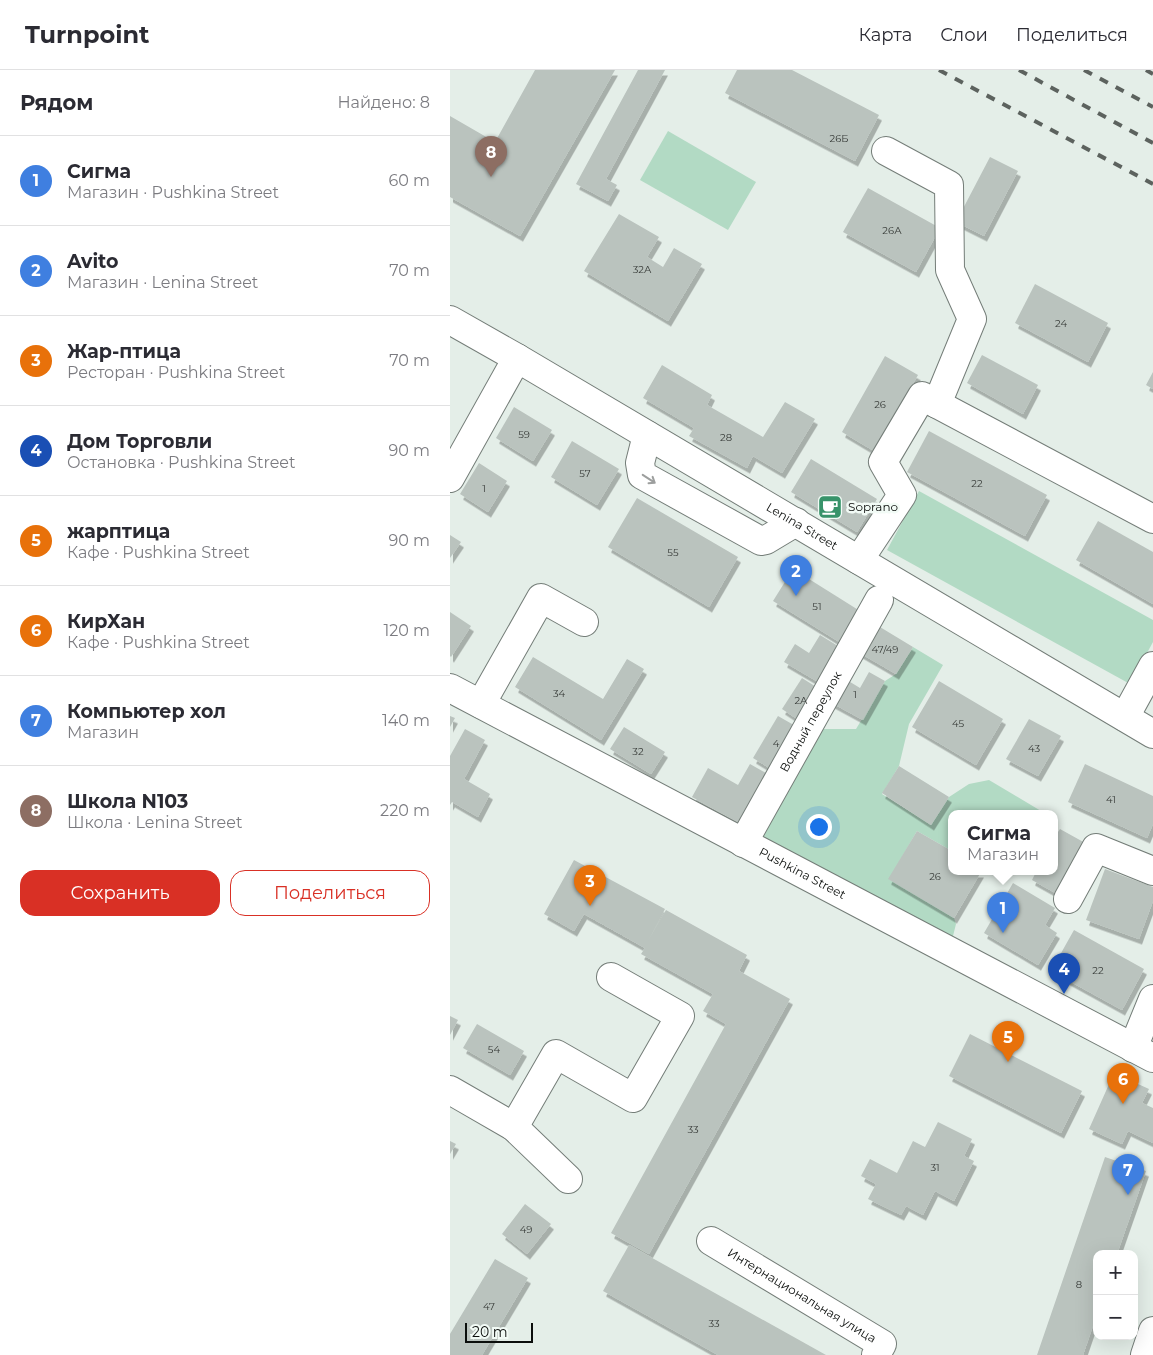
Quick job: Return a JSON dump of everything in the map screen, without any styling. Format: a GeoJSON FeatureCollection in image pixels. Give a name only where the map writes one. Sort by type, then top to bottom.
{"type":"FeatureCollection","features":[{"type":"Feature","properties":{"kind":"street"},"geometry":{"type":"LineString","coordinates":[[886,151],[949,185],[950,270],[972,319],[937,404]]}},
{"type":"Feature","properties":{"kind":"street","name":"Lenina Street"},"geometry":{"type":"LineString","coordinates":[[450,320],[796,522],[1153,734]]}},
{"type":"Feature","properties":{"kind":"street"},"geometry":{"type":"LineString","coordinates":[[450,478],[517,358]]}},
{"type":"Feature","properties":{"kind":"street"},"geometry":{"type":"LineString","coordinates":[[859,560],[902,495],[883,462],[922,396],[1153,519]]}},
{"type":"Feature","properties":{"kind":"street"},"geometry":{"type":"LineString","coordinates":[[648,435],[640,463],[642,475],[761,541],[766,540],[796,522]]}},
{"type":"Feature","properties":{"kind":"street"},"geometry":{"type":"LineString","coordinates":[[481,704],[541,598],[584,622]]}},
{"type":"Feature","properties":{"kind":"street","name":"Водный переулок"},"geometry":{"type":"LineString","coordinates":[[744,843],[879,600]]}},
{"type":"Feature","properties":{"kind":"street"},"geometry":{"type":"LineString","coordinates":[[1125,717],[1153,666]]}},
{"type":"Feature","properties":{"kind":"street","name":"Pushkina Street"},"geometry":{"type":"LineString","coordinates":[[450,688],[1143,1053]]}},
{"type":"Feature","properties":{"kind":"street"},"geometry":{"type":"LineString","coordinates":[[1068,899],[1096,848],[1151,865]]}},
{"type":"Feature","properties":{"kind":"street"},"geometry":{"type":"LineString","coordinates":[[514,1127],[556,1054],[633,1098],[680,1016],[611,977]]}},
{"type":"Feature","properties":{"kind":"street"},"geometry":{"type":"LineString","coordinates":[[1143,1053],[1153,998]]}},
{"type":"Feature","properties":{"kind":"street"},"geometry":{"type":"LineString","coordinates":[[450,1090],[514,1127],[568,1179]]}},
{"type":"Feature","properties":{"kind":"street","name":"Интернациональная улица"},"geometry":{"type":"LineString","coordinates":[[711,1241],[882,1344],[876,1355]]}},
{"type":"Feature","properties":{"kind":"street"},"geometry":{"type":"LineString","coordinates":[[1145,1355],[1153,1331]]}},
{"type":"Feature","properties":{"kind":"green space"},"geometry":{"type":"Polygon","coordinates":[[[668,131],[756,182],[728,230],[640,180],[668,131]]]}},
{"type":"Feature","properties":{"kind":"green space"},"geometry":{"type":"Polygon","coordinates":[[[919,491],[1153,620],[1153,642],[1130,684],[887,550],[919,491]]]}},
{"type":"Feature","properties":{"kind":"green space"},"geometry":{"type":"Polygon","coordinates":[[[913,647],[943,665],[909,724],[899,766],[882,794],[931,825],[949,797],[969,784],[989,780],[1039,810],[948,810],[948,849],[917,831],[889,879],[954,918],[956,924],[951,944],[748,840],[812,729],[856,729],[885,681],[896,674],[913,647]]]}},
{"type":"Feature","properties":{"kind":"building"},"geometry":{"type":"Polygon","coordinates":[[[535,70],[615,70],[520,236],[450,197],[450,116],[495,142],[535,70]]]}},
{"type":"Feature","properties":{"kind":"building"},"geometry":{"type":"Polygon","coordinates":[[[638,70],[665,70],[606,179],[617,185],[608,201],[576,184],[638,70]]]}},
{"type":"Feature","properties":{"kind":"building"},"geometry":{"type":"Polygon","coordinates":[[[737,70],[792,70],[879,115],[855,161],[725,93],[737,70]]]}},
{"type":"Feature","properties":{"kind":"building"},"geometry":{"type":"Polygon","coordinates":[[[990,157],[1018,171],[984,236],[956,222],[990,157]]]}},
{"type":"Feature","properties":{"kind":"building"},"geometry":{"type":"Polygon","coordinates":[[[868,188],[940,228],[916,272],[843,232],[868,188]]]}},
{"type":"Feature","properties":{"kind":"building"},"geometry":{"type":"Polygon","coordinates":[[[619,214],[659,237],[647,257],[663,267],[674,248],[702,264],[668,321],[584,271],[619,214]]]}},
{"type":"Feature","properties":{"kind":"building"},"geometry":{"type":"Polygon","coordinates":[[[1035,284],[1108,323],[1088,362],[1015,323],[1035,284]]]}},
{"type":"Feature","properties":{"kind":"building"},"geometry":{"type":"Polygon","coordinates":[[[982,355],[1038,385],[1023,414],[967,383],[982,355]]]}},
{"type":"Feature","properties":{"kind":"building"},"geometry":{"type":"Polygon","coordinates":[[[885,356],[918,375],[874,451],[842,432],[885,356]]]}},
{"type":"Feature","properties":{"kind":"building"},"geometry":{"type":"Polygon","coordinates":[[[662,365],[712,395],[707,405],[763,437],[785,402],[815,419],[782,473],[753,456],[747,468],[689,436],[694,428],[643,398],[662,365]]]}},
{"type":"Feature","properties":{"kind":"building"},"geometry":{"type":"Polygon","coordinates":[[[1153,372],[1153,389],[1146,385],[1153,372]]]}},
{"type":"Feature","properties":{"kind":"building"},"geometry":{"type":"Polygon","coordinates":[[[514,407],[552,430],[533,461],[496,438],[514,407]]]}},
{"type":"Feature","properties":{"kind":"building"},"geometry":{"type":"Polygon","coordinates":[[[929,431],[1047,495],[1025,536],[907,472],[929,431]]]}},
{"type":"Feature","properties":{"kind":"building"},"geometry":{"type":"Polygon","coordinates":[[[572,441],[619,469],[597,505],[551,477],[572,441]]]}},
{"type":"Feature","properties":{"kind":"building"},"geometry":{"type":"Polygon","coordinates":[[[811,459],[877,499],[857,532],[791,492],[811,459]]]}},
{"type":"Feature","properties":{"kind":"building"},"geometry":{"type":"Polygon","coordinates":[[[479,463],[507,481],[488,512],[460,494],[479,463]]]}},
{"type":"Feature","properties":{"kind":"building"},"geometry":{"type":"Polygon","coordinates":[[[637,498],[738,557],[709,607],[608,547],[637,498]]]}},
{"type":"Feature","properties":{"kind":"building"},"geometry":{"type":"Polygon","coordinates":[[[1098,521],[1153,552],[1153,604],[1076,560],[1098,521]]]}},
{"type":"Feature","properties":{"kind":"building"},"geometry":{"type":"Polygon","coordinates":[[[450,535],[461,542],[450,558],[450,535]]]}},
{"type":"Feature","properties":{"kind":"building"},"geometry":{"type":"Polygon","coordinates":[[[793,569],[860,611],[841,643],[773,601],[793,569]]]}},
{"type":"Feature","properties":{"kind":"building"},"geometry":{"type":"Polygon","coordinates":[[[450,612],[471,626],[451,657],[450,656],[450,612]]]}},
{"type":"Feature","properties":{"kind":"building"},"geometry":{"type":"Polygon","coordinates":[[[875,624],[913,647],[896,674],[858,652],[875,624]]]}},
{"type":"Feature","properties":{"kind":"building"},"geometry":{"type":"Polygon","coordinates":[[[820,635],[846,651],[825,686],[784,662],[795,644],[809,653],[820,635]]]}},
{"type":"Feature","properties":{"kind":"building"},"geometry":{"type":"Polygon","coordinates":[[[533,657],[603,699],[627,659],[644,669],[601,740],[515,687],[533,657]]]}},
{"type":"Feature","properties":{"kind":"building"},"geometry":{"type":"Polygon","coordinates":[[[869,672],[885,681],[863,720],[828,701],[842,677],[860,688],[869,672]]]}},
{"type":"Feature","properties":{"kind":"building"},"geometry":{"type":"Polygon","coordinates":[[[802,678],[821,690],[800,721],[782,709],[802,678]]]}},
{"type":"Feature","properties":{"kind":"building"},"geometry":{"type":"Polygon","coordinates":[[[939,681],[1003,719],[976,765],[912,727],[939,681]]]}},
{"type":"Feature","properties":{"kind":"building"},"geometry":{"type":"Polygon","coordinates":[[[450,716],[455,718],[450,727],[450,716]]]}},
{"type":"Feature","properties":{"kind":"building"},"geometry":{"type":"Polygon","coordinates":[[[778,716],[799,728],[774,771],[753,758],[778,716]]]}},
{"type":"Feature","properties":{"kind":"building"},"geometry":{"type":"Polygon","coordinates":[[[1029,719],[1061,736],[1038,776],[1006,759],[1029,719]]]}},
{"type":"Feature","properties":{"kind":"building"},"geometry":{"type":"Polygon","coordinates":[[[624,727],[665,752],[651,774],[610,749],[624,727]]]}},
{"type":"Feature","properties":{"kind":"building"},"geometry":{"type":"Polygon","coordinates":[[[465,729],[485,740],[464,779],[490,794],[478,817],[452,802],[450,805],[450,756],[465,729]]]}},
{"type":"Feature","properties":{"kind":"building"},"geometry":{"type":"Polygon","coordinates":[[[750,764],[773,777],[745,826],[692,797],[708,768],[738,785],[750,764]]]}},
{"type":"Feature","properties":{"kind":"building"},"geometry":{"type":"Polygon","coordinates":[[[1085,764],[1153,796],[1153,824],[1147,838],[1068,802],[1085,764]]]}},
{"type":"Feature","properties":{"kind":"building"},"geometry":{"type":"Polygon","coordinates":[[[899,766],[949,797],[931,825],[882,793],[899,766]]]}},
{"type":"Feature","properties":{"kind":"building"},"geometry":{"type":"Polygon","coordinates":[[[1060,829],[1087,844],[1059,895],[1032,880],[1034,875],[1058,875],[1058,832],[1060,829]]]}},
{"type":"Feature","properties":{"kind":"building"},"geometry":{"type":"Polygon","coordinates":[[[917,831],[948,849],[948,875],[979,875],[954,918],[888,879],[917,831]]]}},
{"type":"Feature","properties":{"kind":"building"},"geometry":{"type":"Polygon","coordinates":[[[574,860],[665,909],[648,941],[666,910],[747,955],[739,971],[790,999],[649,1254],[611,1233],[726,1024],[703,1011],[713,994],[641,954],[645,948],[584,914],[574,931],[544,914],[574,860]]]}},
{"type":"Feature","properties":{"kind":"building"},"geometry":{"type":"Polygon","coordinates":[[[1105,869],[1153,887],[1153,901],[1139,939],[1086,920],[1105,869]]]}},
{"type":"Feature","properties":{"kind":"building"},"geometry":{"type":"Polygon","coordinates":[[[1013,883],[1055,908],[1045,925],[1057,933],[1038,965],[984,933],[1013,883]]]}},
{"type":"Feature","properties":{"kind":"building"},"geometry":{"type":"Polygon","coordinates":[[[1074,930],[1144,969],[1122,1010],[1051,971],[1074,930]]]}},
{"type":"Feature","properties":{"kind":"building"},"geometry":{"type":"Polygon","coordinates":[[[450,1016],[458,1020],[450,1035],[450,1016]]]}},
{"type":"Feature","properties":{"kind":"building"},"geometry":{"type":"Polygon","coordinates":[[[477,1024],[524,1051],[510,1075],[463,1048],[477,1024]]]}},
{"type":"Feature","properties":{"kind":"building"},"geometry":{"type":"Polygon","coordinates":[[[970,1034],[1082,1091],[1061,1133],[949,1076],[970,1034]]]}},
{"type":"Feature","properties":{"kind":"building"},"geometry":{"type":"Polygon","coordinates":[[[1114,1073],[1149,1089],[1142,1103],[1153,1108],[1153,1143],[1128,1131],[1122,1144],[1089,1129],[1114,1073]]]}},
{"type":"Feature","properties":{"kind":"building"},"geometry":{"type":"Polygon","coordinates":[[[938,1122],[972,1139],[964,1156],[974,1161],[954,1201],[935,1191],[923,1215],[906,1206],[901,1215],[868,1199],[876,1184],[861,1176],[870,1159],[897,1173],[913,1141],[925,1147],[938,1122]]]}},
{"type":"Feature","properties":{"kind":"building"},"geometry":{"type":"Polygon","coordinates":[[[450,1141],[456,1144],[450,1154],[450,1141]]]}},
{"type":"Feature","properties":{"kind":"building"},"geometry":{"type":"Polygon","coordinates":[[[1105,1157],[1146,1171],[1118,1250],[1093,1250],[1093,1326],[1083,1355],[1037,1355],[1105,1157]]]}},
{"type":"Feature","properties":{"kind":"building"},"geometry":{"type":"Polygon","coordinates":[[[525,1204],[551,1224],[527,1254],[502,1234],[525,1204]]]}},
{"type":"Feature","properties":{"kind":"building"},"geometry":{"type":"Polygon","coordinates":[[[629,1245],[826,1355],[718,1355],[603,1291],[629,1245]]]}},
{"type":"Feature","properties":{"kind":"building"},"geometry":{"type":"Polygon","coordinates":[[[495,1259],[528,1278],[482,1355],[450,1355],[450,1334],[495,1259]]]}},
{"type":"Feature","properties":{"kind":"railway"},"geometry":{"type":"LineString","coordinates":[[939,70],[1153,184]]}},
{"type":"Feature","properties":{"kind":"railway"},"geometry":{"type":"LineString","coordinates":[[1019,70],[1153,143]]}},
{"type":"Feature","properties":{"kind":"railway"},"geometry":{"type":"LineString","coordinates":[[1084,70],[1153,107]]}},
{"type":"Feature","properties":{"kind":"railway"},"geometry":{"type":"LineString","coordinates":[[1146,70],[1153,74]]}},
{"type":"Feature","properties":{"kind":"place","name":"Школа N103"},"geometry":{"type":"Point","coordinates":[491,177]}},
{"type":"Feature","properties":{"kind":"place","name":"Soprano"},"geometry":{"type":"Point","coordinates":[830,507]}},
{"type":"Feature","properties":{"kind":"place","name":"Avito"},"geometry":{"type":"Point","coordinates":[796,596]}},
{"type":"Feature","properties":{"kind":"place","name":"Жар-птица"},"geometry":{"type":"Point","coordinates":[590,906]}},
{"type":"Feature","properties":{"kind":"place","name":"Сигма"},"geometry":{"type":"Point","coordinates":[1003,933]}},
{"type":"Feature","properties":{"kind":"place","name":"Дом Торговли"},"geometry":{"type":"Point","coordinates":[1064,994]}},
{"type":"Feature","properties":{"kind":"place","name":"жарптица"},"geometry":{"type":"Point","coordinates":[1008,1062]}},
{"type":"Feature","properties":{"kind":"place","name":"КирХан"},"geometry":{"type":"Point","coordinates":[1123,1104]}},
{"type":"Feature","properties":{"kind":"place","name":"Компьютер хол"},"geometry":{"type":"Point","coordinates":[1128,1195]}}]}
